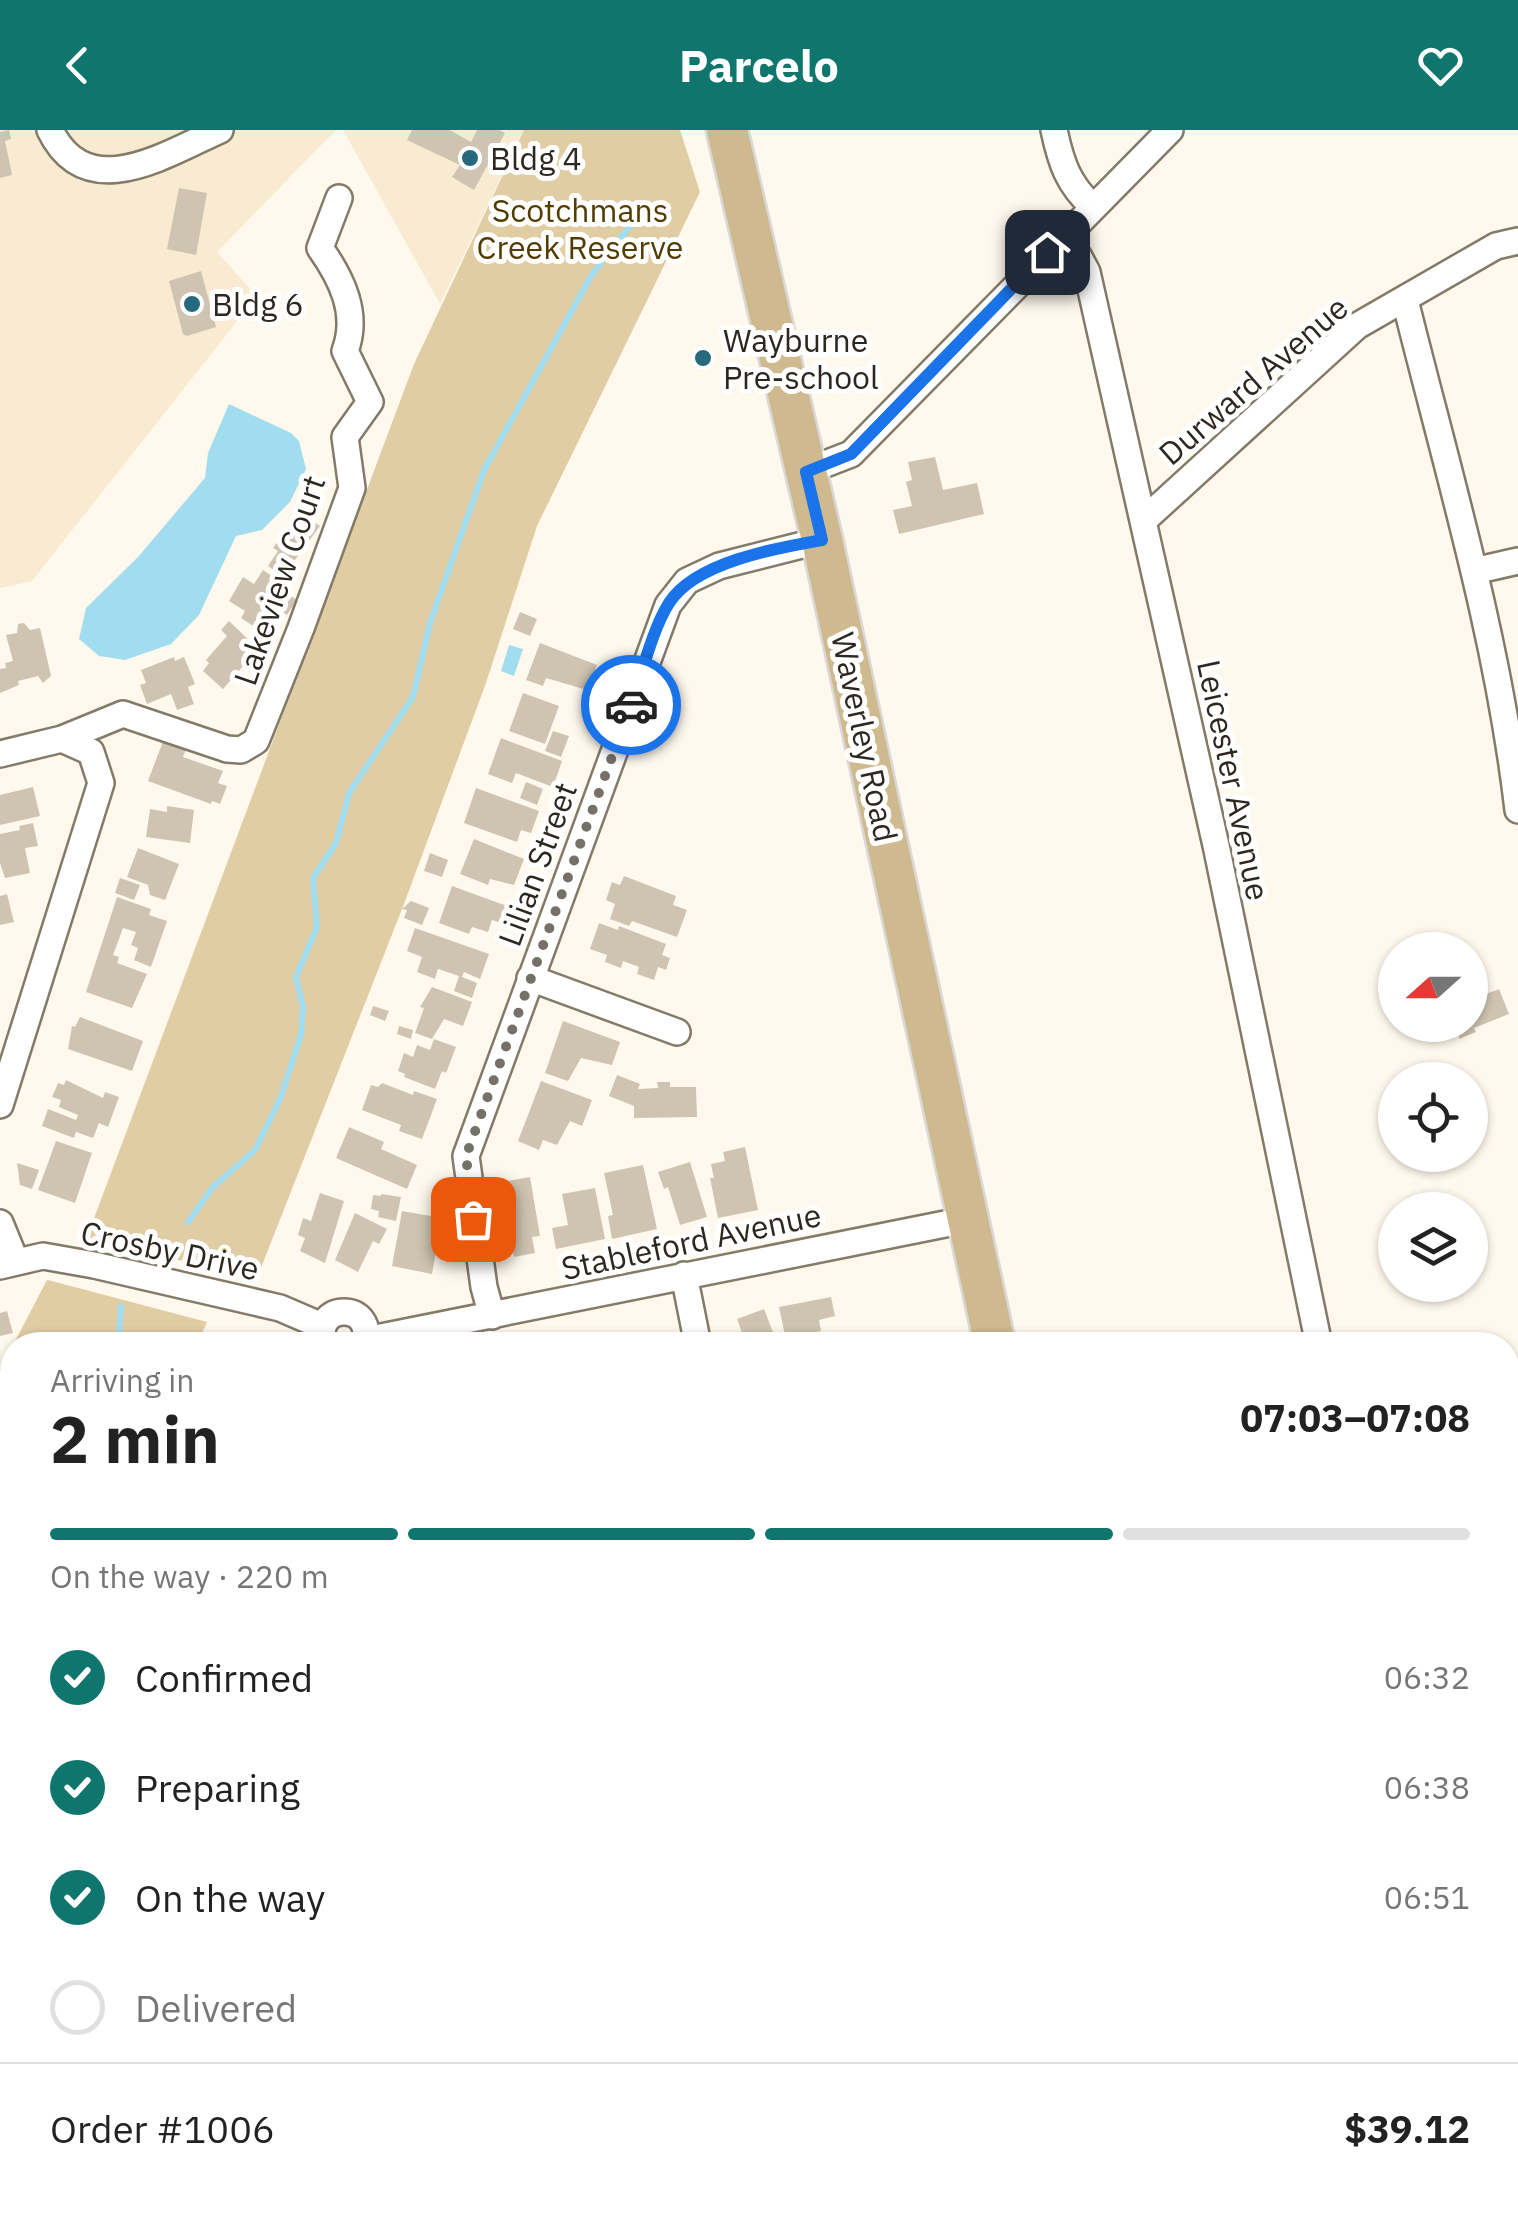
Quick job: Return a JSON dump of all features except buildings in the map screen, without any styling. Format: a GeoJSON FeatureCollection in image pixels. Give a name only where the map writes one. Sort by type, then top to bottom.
{"type":"FeatureCollection","features":[{"type":"Feature","properties":{"kind":"main road","name":"Waverley Road"},"geometry":{"type":"LineString","coordinates":[[727,130],[822,540],[992,1332]]}},
{"type":"Feature","properties":{"kind":"street"},"geometry":{"type":"LineString","coordinates":[[50,130],[68,157],[92,169],[122,171],[220,130]]}},
{"type":"Feature","properties":{"kind":"street"},"geometry":{"type":"LineString","coordinates":[[1054,130],[1072,187],[1093,207]]}},
{"type":"Feature","properties":{"kind":"street"},"geometry":{"type":"LineString","coordinates":[[806,472],[851,454],[1170,130]]}},
{"type":"Feature","properties":{"kind":"street","name":"Lakeview Court"},"geometry":{"type":"LineString","coordinates":[[62,740],[124,714],[227,749],[242,750],[256,741],[352,488],[345,437],[370,402],[345,351],[353,330],[340,277],[320,248],[340,198]]}},
{"type":"Feature","properties":{"kind":"street","name":"Leicester Avenue"},"geometry":{"type":"LineString","coordinates":[[1060,239],[1079,257],[1087,272],[1217,850],[1315,1332]]}},
{"type":"Feature","properties":{"kind":"street","name":"Durward Avenue"},"geometry":{"type":"LineString","coordinates":[[1143,521],[1357,326],[1496,246],[1518,241]]}},
{"type":"Feature","properties":{"kind":"street"},"geometry":{"type":"LineString","coordinates":[[1405,300],[1474,571],[1509,735],[1518,810]]}},
{"type":"Feature","properties":{"kind":"street","name":"Lilian Street"},"geometry":{"type":"LineString","coordinates":[[492,1316],[470,1202],[466,1156],[668,605],[687,581],[719,566],[822,540]]}},
{"type":"Feature","properties":{"kind":"street"},"geometry":{"type":"LineString","coordinates":[[1474,571],[1518,561]]}},
{"type":"Feature","properties":{"kind":"street"},"geometry":{"type":"LineString","coordinates":[[0,754],[62,740],[91,752],[102,782],[0,1104]]}},
{"type":"Feature","properties":{"kind":"street"},"geometry":{"type":"LineString","coordinates":[[530,978],[677,1032]]}},
{"type":"Feature","properties":{"kind":"street","name":"Stableford Avenue"},"geometry":{"type":"LineString","coordinates":[[417,1332],[970,1218]]}},
{"type":"Feature","properties":{"kind":"street"},"geometry":{"type":"LineString","coordinates":[[0,1223],[8,1264]]}},
{"type":"Feature","properties":{"kind":"street","name":"Crosby Drive"},"geometry":{"type":"LineString","coordinates":[[8,1264],[43,1256],[94,1265],[280,1308],[317,1332]]}},
{"type":"Feature","properties":{"kind":"street"},"geometry":{"type":"LineString","coordinates":[[684,1276],[695,1332]]}},
{"type":"Feature","properties":{"kind":"street"},"geometry":{"type":"LineString","coordinates":[[325,1332],[332,1314],[353,1313],[365,1324],[365,1332]]}},
{"type":"Feature","properties":{"kind":"shaded area"},"geometry":{"type":"Polygon","coordinates":[[[0,130],[336,130],[217,252],[257,296],[32,581],[0,588],[0,130]]]}},
{"type":"Feature","properties":{"kind":"shaded area"},"geometry":{"type":"Polygon","coordinates":[[[343,130],[524,130],[440,304],[343,130]]]}},
{"type":"Feature","properties":{"kind":"green space","name":"Scotchmans Creek Reserve"},"geometry":{"type":"Polygon","coordinates":[[[524,130],[680,130],[700,192],[537,526],[486,683],[404,904],[259,1273],[84,1245],[414,364],[524,130]]]}},
{"type":"Feature","properties":{"kind":"green space"},"geometry":{"type":"Polygon","coordinates":[[[47,1280],[207,1322],[203,1332],[20,1332],[47,1280]]]}},
{"type":"Feature","properties":{"kind":"water"},"geometry":{"type":"Polygon","coordinates":[[[229,404],[291,433],[299,441],[306,469],[290,502],[262,530],[236,536],[199,615],[171,644],[125,660],[99,656],[79,639],[86,608],[138,557],[205,478],[208,453],[229,404]]]}},
{"type":"Feature","properties":{"kind":"water"},"geometry":{"type":"Polygon","coordinates":[[[509,645],[523,649],[514,676],[501,671],[509,645]]]}},
{"type":"Feature","properties":{"kind":"waterway"},"geometry":{"type":"LineString","coordinates":[[188,1222],[213,1187],[255,1150],[280,1099],[301,1035],[303,1007],[296,977],[317,927],[313,878],[336,843],[349,793],[413,697],[430,623],[484,470],[591,276],[641,212]]}},
{"type":"Feature","properties":{"kind":"waterway"},"geometry":{"type":"LineString","coordinates":[[119,1332],[121,1306]]}},
{"type":"Feature","properties":{"kind":"way so far"},"geometry":{"type":"LineString","coordinates":[[473,1219],[466,1156],[475,1126],[631,705]]}},
{"type":"Feature","properties":{"kind":"place","name":"Bldg 4"},"geometry":{"type":"Point","coordinates":[470,158]}},
{"type":"Feature","properties":{"kind":"place","name":"Bldg 6"},"geometry":{"type":"Point","coordinates":[192,304]}},
{"type":"Feature","properties":{"kind":"place","name":"Wayburne Pre-school"},"geometry":{"type":"Point","coordinates":[703,358]}},
{"type":"Feature","properties":{"kind":"route"},"geometry":{"type":"LineString","coordinates":[[631,705],[668,605],[687,581],[719,566],[822,540],[806,472],[851,454],[1047,252]]}}]}
